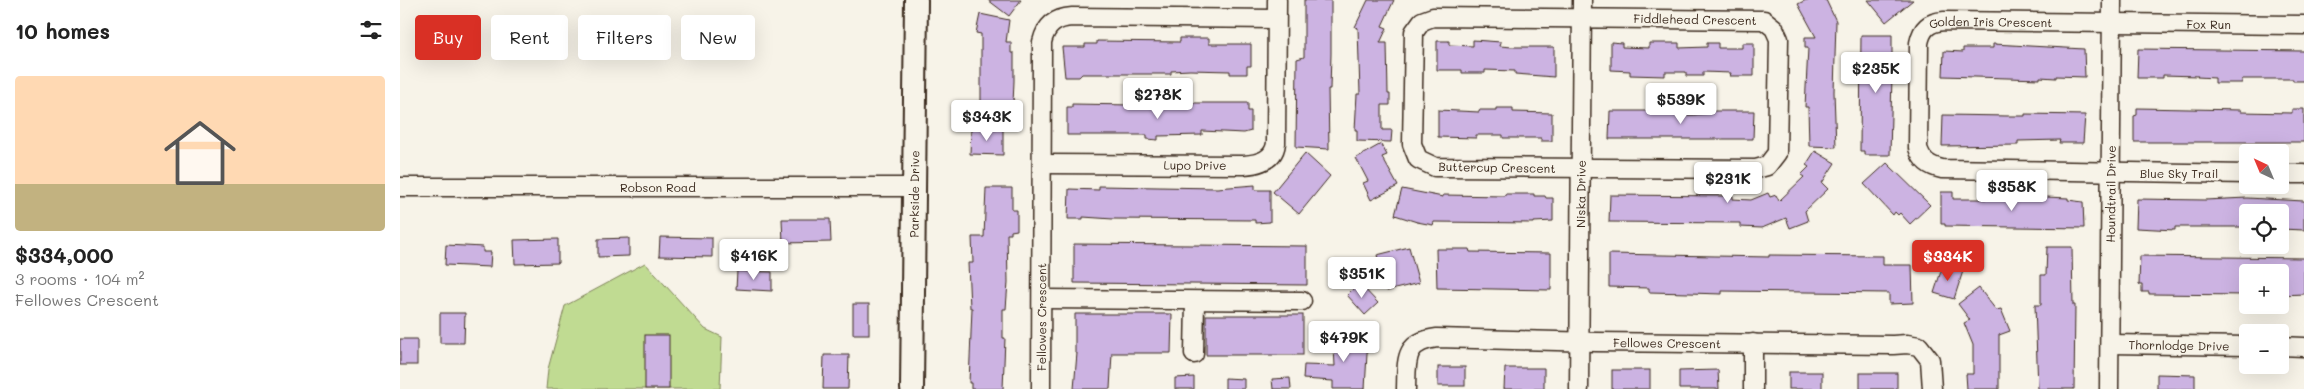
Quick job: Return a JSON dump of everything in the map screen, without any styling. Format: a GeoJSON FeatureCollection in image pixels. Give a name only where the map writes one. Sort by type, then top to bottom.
{"type":"FeatureCollection","features":[{"type":"Feature","properties":{"kind":"main road","name":"Parkside Drive"},"geometry":{"type":"LineString","coordinates":[[912,389],[916,0]]}},
{"type":"Feature","properties":{"kind":"street","name":"Lupo Drive"},"geometry":{"type":"LineString","coordinates":[[1043,164],[1244,165],[1264,161],[1272,155],[1276,143],[1277,0]]}},
{"type":"Feature","properties":{"kind":"street","name":"Niska Drive"},"geometry":{"type":"LineString","coordinates":[[1579,389],[1582,0]]}},
{"type":"Feature","properties":{"kind":"street","name":"Houndtrail Drive"},"geometry":{"type":"LineString","coordinates":[[2109,389],[2112,0]]}},
{"type":"Feature","properties":{"kind":"street"},"geometry":{"type":"LineString","coordinates":[[1043,164],[1042,42],[1044,35],[1053,22],[1062,17],[1276,18]]}},
{"type":"Feature","properties":{"kind":"street","name":"Buttercup Crescent"},"geometry":{"type":"LineString","coordinates":[[1580,167],[1435,167],[1418,159],[1412,144],[1414,32],[1422,21],[1433,17],[1582,18]]}},
{"type":"Feature","properties":{"kind":"street","name":"Fiddlehead Crescent"},"geometry":{"type":"LineString","coordinates":[[1580,167],[1759,168],[1770,164],[1776,157],[1778,150],[1779,39],[1774,28],[1767,22],[1756,19],[1582,18]]}},
{"type":"Feature","properties":{"kind":"street","name":"Golden Iris Crescent"},"geometry":{"type":"LineString","coordinates":[[2112,22],[1944,21],[1928,25],[1921,34],[1919,43],[1918,148],[1923,160],[1942,169],[2112,172]]}},
{"type":"Feature","properties":{"kind":"street","name":"Fox Run"},"geometry":{"type":"LineString","coordinates":[[2112,22],[2304,25]]}},
{"type":"Feature","properties":{"kind":"street","name":"Fellowes Crescent"},"geometry":{"type":"LineString","coordinates":[[1041,389],[1043,164]]}},
{"type":"Feature","properties":{"kind":"street","name":"Blue Sky Trail"},"geometry":{"type":"LineString","coordinates":[[2112,172],[2239,174]]}},
{"type":"Feature","properties":{"kind":"street"},"geometry":{"type":"LineString","coordinates":[[2289,174],[2304,174]]}},
{"type":"Feature","properties":{"kind":"street","name":"Robson Road"},"geometry":{"type":"LineString","coordinates":[[400,187],[915,187]]}},
{"type":"Feature","properties":{"kind":"street"},"geometry":{"type":"LineString","coordinates":[[1042,299],[1302,301]]}},
{"type":"Feature","properties":{"kind":"street"},"geometry":{"type":"LineString","coordinates":[[1194,354],[1195,300]]}},
{"type":"Feature","properties":{"kind":"street","name":"Fellowes Crescent"},"geometry":{"type":"LineString","coordinates":[[1406,389],[1407,359],[1411,350],[1424,340],[1436,338],[1580,342],[1907,344],[1919,346],[1930,360],[1932,389]]}},
{"type":"Feature","properties":{"kind":"street"},"geometry":{"type":"LineString","coordinates":[[1753,343],[1753,389]]}},
{"type":"Feature","properties":{"kind":"street","name":"Thornlodge Drive"},"geometry":{"type":"LineString","coordinates":[[2110,344],[2239,346]]}},
{"type":"Feature","properties":{"kind":"street"},"geometry":{"type":"LineString","coordinates":[[2289,346],[2304,347]]}},
{"type":"Feature","properties":{"kind":"green space"},"geometry":{"type":"Polygon","coordinates":[[[645,263],[705,329],[722,337],[720,389],[546,389],[548,369],[565,306],[645,263]]]}},
{"type":"Feature","properties":{"kind":"building"},"geometry":{"type":"Polygon","coordinates":[[[988,0],[1021,0],[1009,16],[988,0]]]}},
{"type":"Feature","properties":{"kind":"building"},"geometry":{"type":"Polygon","coordinates":[[[1304,0],[1331,0],[1330,89],[1328,89],[1329,149],[1296,147],[1297,59],[1304,57],[1304,0]]]}},
{"type":"Feature","properties":{"kind":"building"},"geometry":{"type":"Polygon","coordinates":[[[1368,0],[1394,0],[1382,26],[1387,28],[1380,43],[1387,43],[1388,94],[1390,94],[1390,105],[1382,105],[1382,130],[1392,130],[1391,142],[1357,141],[1357,130],[1355,130],[1357,94],[1360,94],[1358,28],[1355,27],[1368,0]]]}},
{"type":"Feature","properties":{"kind":"building"},"geometry":{"type":"Polygon","coordinates":[[[1806,0],[1826,0],[1836,21],[1834,92],[1836,147],[1809,146],[1808,107],[1805,107],[1808,48],[1805,48],[1805,37],[1816,37],[1798,4],[1806,0]]]}},
{"type":"Feature","properties":{"kind":"building"},"geometry":{"type":"Polygon","coordinates":[[[1868,0],[1913,0],[1886,22],[1868,0]]]}},
{"type":"Feature","properties":{"kind":"building"},"geometry":{"type":"Polygon","coordinates":[[[980,14],[1009,20],[1006,42],[1011,42],[1011,53],[1014,53],[1013,104],[981,105],[981,34],[976,33],[980,14]]]}},
{"type":"Feature","properties":{"kind":"building"},"geometry":{"type":"Polygon","coordinates":[[[1861,35],[1892,35],[1892,64],[1896,64],[1896,75],[1892,75],[1890,155],[1864,155],[1864,151],[1860,151],[1861,35]]]}},
{"type":"Feature","properties":{"kind":"building"},"geometry":{"type":"Polygon","coordinates":[[[1180,38],[1209,38],[1209,44],[1251,44],[1251,66],[1247,66],[1247,74],[1230,74],[1230,71],[1190,70],[1171,71],[1171,74],[1082,74],[1079,77],[1065,77],[1062,47],[1085,47],[1085,44],[1097,44],[1097,41],[1180,42],[1180,38]]]}},
{"type":"Feature","properties":{"kind":"building"},"geometry":{"type":"Polygon","coordinates":[[[1473,40],[1501,42],[1500,46],[1554,47],[1554,77],[1515,74],[1515,71],[1485,70],[1485,73],[1462,73],[1462,70],[1437,70],[1437,41],[1449,41],[1449,45],[1473,46],[1473,40]]]}},
{"type":"Feature","properties":{"kind":"building"},"geometry":{"type":"Polygon","coordinates":[[[1611,42],[1622,43],[1622,47],[1649,48],[1649,43],[1679,43],[1679,48],[1707,47],[1707,43],[1718,43],[1718,48],[1742,48],[1742,43],[1754,43],[1754,76],[1730,76],[1731,73],[1703,72],[1703,76],[1686,76],[1686,72],[1665,72],[1665,76],[1630,75],[1630,71],[1611,70],[1611,42]]]}},
{"type":"Feature","properties":{"kind":"building"},"geometry":{"type":"Polygon","coordinates":[[[1993,44],[2084,49],[2085,77],[2056,76],[2056,78],[2040,77],[2040,79],[1943,76],[1944,51],[1963,52],[1963,48],[1993,48],[1993,44]]]}},
{"type":"Feature","properties":{"kind":"building"},"geometry":{"type":"Polygon","coordinates":[[[2138,49],[2304,51],[2304,81],[2293,81],[2293,79],[2242,79],[2242,83],[2215,83],[2215,78],[2198,76],[2163,75],[2163,78],[2137,78],[2138,49]]]}},
{"type":"Feature","properties":{"kind":"building"},"geometry":{"type":"Polygon","coordinates":[[[1193,103],[1248,103],[1248,111],[1251,111],[1251,131],[1244,133],[1202,131],[1202,135],[1158,136],[1158,140],[1147,139],[1147,135],[1067,135],[1067,107],[1072,107],[1072,104],[1193,106],[1193,103]]]}},
{"type":"Feature","properties":{"kind":"building"},"geometry":{"type":"Polygon","coordinates":[[[1496,108],[1513,108],[1513,112],[1552,113],[1552,141],[1541,141],[1541,138],[1503,138],[1503,135],[1476,135],[1476,138],[1438,137],[1438,110],[1479,112],[1479,110],[1496,110],[1496,108]]]}},
{"type":"Feature","properties":{"kind":"building"},"geometry":{"type":"Polygon","coordinates":[[[2137,108],[2292,113],[2292,109],[2304,109],[2304,142],[2134,142],[2134,116],[2137,115],[2137,108]]]}},
{"type":"Feature","properties":{"kind":"building"},"geometry":{"type":"Polygon","coordinates":[[[1610,111],[1672,111],[1672,115],[1693,115],[1712,113],[1712,111],[1754,111],[1753,139],[1609,139],[1610,111]]]}},
{"type":"Feature","properties":{"kind":"building"},"geometry":{"type":"Polygon","coordinates":[[[2025,114],[2085,115],[2083,143],[2059,143],[2060,140],[2018,141],[2018,145],[1942,146],[1943,115],[2025,116],[2025,114]]]}},
{"type":"Feature","properties":{"kind":"building"},"geometry":{"type":"Polygon","coordinates":[[[971,128],[1003,129],[1003,155],[970,154],[971,128]]]}},
{"type":"Feature","properties":{"kind":"building"},"geometry":{"type":"Polygon","coordinates":[[[1381,144],[1387,155],[1382,157],[1398,186],[1371,200],[1363,183],[1368,181],[1356,158],[1381,144]]]}},
{"type":"Feature","properties":{"kind":"building"},"geometry":{"type":"Polygon","coordinates":[[[1815,151],[1835,163],[1822,183],[1828,189],[1805,211],[1808,221],[1790,228],[1786,218],[1762,228],[1740,227],[1740,223],[1609,222],[1610,195],[1733,196],[1733,199],[1751,200],[1768,193],[1770,197],[1776,195],[1779,201],[1804,177],[1801,175],[1809,167],[1806,165],[1815,151]]]}},
{"type":"Feature","properties":{"kind":"building"},"geometry":{"type":"Polygon","coordinates":[[[1305,153],[1330,176],[1299,214],[1273,192],[1305,153]]]}},
{"type":"Feature","properties":{"kind":"building"},"geometry":{"type":"Polygon","coordinates":[[[1887,163],[1930,205],[1910,224],[1900,213],[1898,215],[1895,212],[1893,215],[1864,184],[1887,163]]]}},
{"type":"Feature","properties":{"kind":"building"},"geometry":{"type":"Polygon","coordinates":[[[1255,185],[1255,190],[1270,190],[1270,222],[1255,223],[1255,220],[1083,217],[1083,219],[1068,219],[1069,189],[1099,190],[1099,186],[1217,188],[1255,185]]]}},
{"type":"Feature","properties":{"kind":"building"},"geometry":{"type":"Polygon","coordinates":[[[986,188],[1012,188],[1012,210],[1017,210],[1017,230],[1007,234],[1008,282],[1006,309],[1003,309],[1003,338],[1005,338],[1003,389],[971,389],[971,383],[969,383],[972,308],[970,308],[968,263],[973,263],[972,237],[984,237],[986,188]]]}},
{"type":"Feature","properties":{"kind":"building"},"geometry":{"type":"Polygon","coordinates":[[[1402,189],[1443,197],[1443,195],[1505,196],[1505,194],[1545,196],[1546,198],[1553,198],[1553,221],[1534,223],[1434,222],[1433,225],[1417,222],[1395,215],[1402,189]]]}},
{"type":"Feature","properties":{"kind":"building"},"geometry":{"type":"Polygon","coordinates":[[[1941,192],[1953,192],[1953,199],[1991,199],[1991,192],[2003,192],[2003,195],[2068,198],[2068,200],[2083,202],[2084,228],[1945,226],[1945,224],[1941,224],[1941,192]]]}},
{"type":"Feature","properties":{"kind":"building"},"geometry":{"type":"Polygon","coordinates":[[[2247,198],[2304,201],[2304,230],[2289,229],[2289,204],[2239,204],[2239,227],[2175,227],[2175,230],[2136,228],[2137,199],[2205,200],[2247,198]]]}},
{"type":"Feature","properties":{"kind":"building"},"geometry":{"type":"Polygon","coordinates":[[[782,219],[830,219],[831,242],[783,243],[782,219]]]}},
{"type":"Feature","properties":{"kind":"building"},"geometry":{"type":"Polygon","coordinates":[[[660,237],[712,238],[712,257],[659,256],[660,237]]]}},
{"type":"Feature","properties":{"kind":"building"},"geometry":{"type":"Polygon","coordinates":[[[629,238],[629,256],[598,257],[598,239],[629,238]]]}},
{"type":"Feature","properties":{"kind":"building"},"geometry":{"type":"Polygon","coordinates":[[[558,239],[558,263],[515,264],[514,240],[558,239]]]}},
{"type":"Feature","properties":{"kind":"building"},"geometry":{"type":"Polygon","coordinates":[[[1074,244],[1307,246],[1307,285],[1074,283],[1074,244]]]}},
{"type":"Feature","properties":{"kind":"building"},"geometry":{"type":"Polygon","coordinates":[[[446,245],[483,247],[483,252],[491,252],[490,267],[445,265],[446,245]]]}},
{"type":"Feature","properties":{"kind":"building"},"geometry":{"type":"Polygon","coordinates":[[[1409,247],[1419,283],[1387,291],[1377,255],[1409,247]]]}},
{"type":"Feature","properties":{"kind":"building"},"geometry":{"type":"Polygon","coordinates":[[[2047,247],[2072,247],[2073,305],[2075,305],[2074,389],[2038,389],[2035,305],[2041,305],[2041,275],[2046,275],[2047,247]]]}},
{"type":"Feature","properties":{"kind":"building"},"geometry":{"type":"Polygon","coordinates":[[[1436,249],[1469,249],[1470,252],[1551,253],[1551,290],[1437,288],[1436,249]]]}},
{"type":"Feature","properties":{"kind":"building"},"geometry":{"type":"Polygon","coordinates":[[[1609,254],[1769,257],[1769,255],[1883,256],[1883,265],[1912,265],[1913,303],[1889,304],[1889,293],[1722,291],[1722,294],[1649,292],[1649,288],[1609,287],[1609,254]]]}},
{"type":"Feature","properties":{"kind":"building"},"geometry":{"type":"Polygon","coordinates":[[[2140,256],[2304,258],[2304,294],[2289,295],[2289,264],[2239,264],[2239,295],[2149,294],[2149,292],[2142,292],[2142,285],[2139,285],[2140,256]]]}},
{"type":"Feature","properties":{"kind":"building"},"geometry":{"type":"Polygon","coordinates":[[[1943,265],[1963,271],[1954,299],[1934,293],[1943,265]]]}},
{"type":"Feature","properties":{"kind":"building"},"geometry":{"type":"Polygon","coordinates":[[[737,271],[772,272],[772,291],[736,289],[737,271]]]}},
{"type":"Feature","properties":{"kind":"building"},"geometry":{"type":"Polygon","coordinates":[[[1359,283],[1378,303],[1365,315],[1347,295],[1359,283]]]}},
{"type":"Feature","properties":{"kind":"building"},"geometry":{"type":"Polygon","coordinates":[[[1979,288],[1996,310],[2001,309],[2010,331],[1999,335],[1999,389],[1967,389],[1966,374],[1973,374],[1973,345],[1964,323],[1970,320],[1958,304],[1979,288]]]}},
{"type":"Feature","properties":{"kind":"building"},"geometry":{"type":"Polygon","coordinates":[[[853,304],[869,304],[869,334],[853,334],[853,304]]]}},
{"type":"Feature","properties":{"kind":"building"},"geometry":{"type":"Polygon","coordinates":[[[440,313],[465,313],[464,343],[440,343],[440,313]]]}},
{"type":"Feature","properties":{"kind":"building"},"geometry":{"type":"Polygon","coordinates":[[[1075,314],[1172,314],[1171,353],[1112,353],[1110,389],[1074,389],[1077,353],[1075,353],[1075,314]]]}},
{"type":"Feature","properties":{"kind":"building"},"geometry":{"type":"Polygon","coordinates":[[[1206,315],[1303,315],[1303,355],[1206,355],[1206,315]]]}},
{"type":"Feature","properties":{"kind":"building"},"geometry":{"type":"Polygon","coordinates":[[[1338,330],[1370,336],[1365,389],[1333,389],[1333,381],[1303,379],[1304,365],[1335,366],[1334,347],[1338,330]]]}},
{"type":"Feature","properties":{"kind":"building"},"geometry":{"type":"Polygon","coordinates":[[[645,335],[669,335],[669,389],[645,389],[645,335]]]}},
{"type":"Feature","properties":{"kind":"building"},"geometry":{"type":"Polygon","coordinates":[[[400,339],[417,339],[417,365],[400,365],[400,339]]]}},
{"type":"Feature","properties":{"kind":"building"},"geometry":{"type":"Polygon","coordinates":[[[824,355],[849,355],[848,389],[823,389],[824,355]]]}},
{"type":"Feature","properties":{"kind":"building"},"geometry":{"type":"Polygon","coordinates":[[[1438,367],[1465,367],[1465,386],[1438,386],[1438,367]]]}},
{"type":"Feature","properties":{"kind":"building"},"geometry":{"type":"Polygon","coordinates":[[[1505,368],[1544,368],[1544,389],[1504,389],[1505,368]]]}},
{"type":"Feature","properties":{"kind":"building"},"geometry":{"type":"Polygon","coordinates":[[[1612,370],[1650,370],[1650,389],[1612,389],[1612,370]]]}},
{"type":"Feature","properties":{"kind":"building"},"geometry":{"type":"Polygon","coordinates":[[[1718,370],[1719,389],[1679,389],[1679,371],[1718,370]]]}},
{"type":"Feature","properties":{"kind":"building"},"geometry":{"type":"Polygon","coordinates":[[[1789,372],[1822,372],[1822,389],[1789,389],[1789,372]]]}},
{"type":"Feature","properties":{"kind":"building"},"geometry":{"type":"Polygon","coordinates":[[[1860,373],[1897,373],[1897,389],[1860,389],[1860,373]]]}},
{"type":"Feature","properties":{"kind":"building"},"geometry":{"type":"Polygon","coordinates":[[[2157,374],[2195,375],[2195,389],[2157,389],[2157,374]]]}},
{"type":"Feature","properties":{"kind":"building"},"geometry":{"type":"Polygon","coordinates":[[[1194,377],[1194,389],[1175,389],[1175,378],[1194,377]]]}},
{"type":"Feature","properties":{"kind":"building"},"geometry":{"type":"Polygon","coordinates":[[[1225,378],[1244,379],[1244,389],[1225,389],[1225,378]]]}},
{"type":"Feature","properties":{"kind":"building"},"geometry":{"type":"Polygon","coordinates":[[[1290,378],[1291,389],[1273,389],[1272,379],[1290,378]]]}}]}
